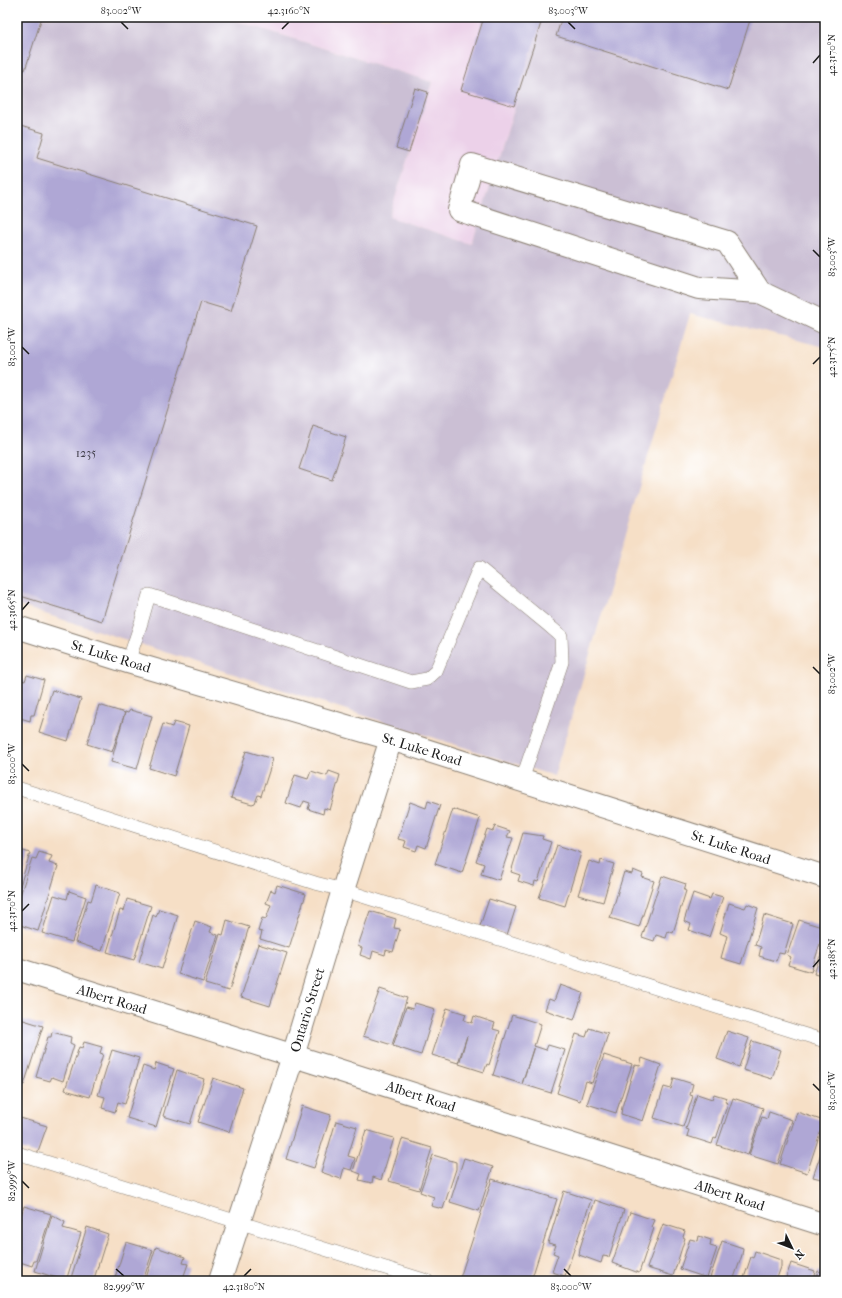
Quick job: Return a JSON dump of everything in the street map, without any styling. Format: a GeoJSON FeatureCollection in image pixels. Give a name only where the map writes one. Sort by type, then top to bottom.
{"type":"FeatureCollection","features":[{"type":"Feature","properties":{"kind":"street"},"geometry":{"type":"LineString","coordinates":[[760,292],[726,242],[472,165],[459,210],[699,288],[760,292],[825,323]]}},
{"type":"Feature","properties":{"kind":"street","name":"St. Luke Road"},"geometry":{"type":"LineString","coordinates":[[17,627],[128,662],[391,739],[825,877]]}},
{"type":"Feature","properties":{"kind":"street","name":"Ontario Street"},"geometry":{"type":"LineString","coordinates":[[220,1281],[293,1056],[343,890],[391,739]]}},
{"type":"Feature","properties":{"kind":"street","name":"Albert Road"},"geometry":{"type":"LineString","coordinates":[[17,969],[825,1225]]}},
{"type":"Feature","properties":{"kind":"lane"},"geometry":{"type":"LineString","coordinates":[[128,662],[149,595],[411,682],[427,679],[436,671],[479,568],[561,636],[562,662],[522,780]]}},
{"type":"Feature","properties":{"kind":"lane"},"geometry":{"type":"LineString","coordinates":[[17,788],[316,883],[343,890],[825,1041]]}},
{"type":"Feature","properties":{"kind":"lane"},"geometry":{"type":"LineString","coordinates":[[17,1153],[427,1281]]}},
{"type":"Feature","properties":{"kind":"shaded area"},"geometry":{"type":"Polygon","coordinates":[[[17,17],[224,17],[432,82],[389,217],[472,244],[543,17],[825,17],[825,347],[690,314],[554,776],[17,605],[17,17]]]}},
{"type":"Feature","properties":{"kind":"shaded area"},"geometry":{"type":"Polygon","coordinates":[[[224,17],[543,17],[472,244],[389,217],[432,82],[224,17]]]}},
{"type":"Feature","properties":{"kind":"building"},"geometry":{"type":"Polygon","coordinates":[[[17,17],[42,17],[25,70],[17,67],[17,17]]]}},
{"type":"Feature","properties":{"kind":"building"},"geometry":{"type":"Polygon","coordinates":[[[484,17],[543,17],[514,106],[461,90],[484,17]]]}},
{"type":"Feature","properties":{"kind":"building"},"geometry":{"type":"Polygon","coordinates":[[[562,17],[751,17],[728,90],[556,36],[562,17]]]}},
{"type":"Feature","properties":{"kind":"building"},"geometry":{"type":"Polygon","coordinates":[[[415,88],[428,92],[409,152],[396,148],[415,88]]]}},
{"type":"Feature","properties":{"kind":"building"},"geometry":{"type":"Polygon","coordinates":[[[17,125],[44,133],[37,158],[257,226],[231,311],[201,302],[102,621],[17,595],[17,125]]]}},
{"type":"Feature","properties":{"kind":"building"},"geometry":{"type":"Polygon","coordinates":[[[313,426],[346,437],[332,480],[299,469],[313,426]]]}},
{"type":"Feature","properties":{"kind":"building"},"geometry":{"type":"Polygon","coordinates":[[[27,675],[44,680],[34,715],[31,715],[30,721],[17,717],[17,679],[25,681],[27,675]]]}},
{"type":"Feature","properties":{"kind":"building"},"geometry":{"type":"Polygon","coordinates":[[[52,690],[81,699],[68,741],[39,732],[52,690]]]}},
{"type":"Feature","properties":{"kind":"building"},"geometry":{"type":"Polygon","coordinates":[[[99,705],[125,713],[112,752],[87,744],[99,705]]]}},
{"type":"Feature","properties":{"kind":"building"},"geometry":{"type":"Polygon","coordinates":[[[130,710],[152,716],[137,769],[111,762],[125,712],[128,713],[130,710]]]}},
{"type":"Feature","properties":{"kind":"building"},"geometry":{"type":"Polygon","coordinates":[[[174,722],[189,726],[174,776],[149,768],[163,724],[172,727],[174,722]]]}},
{"type":"Feature","properties":{"kind":"building"},"geometry":{"type":"Polygon","coordinates":[[[246,751],[273,759],[261,796],[258,795],[255,803],[252,804],[231,798],[246,751]]]}},
{"type":"Feature","properties":{"kind":"building"},"geometry":{"type":"Polygon","coordinates":[[[311,771],[327,776],[329,771],[340,775],[330,810],[324,808],[323,814],[308,809],[310,803],[304,801],[301,808],[286,803],[295,775],[308,779],[311,771]]]}},
{"type":"Feature","properties":{"kind":"building"},"geometry":{"type":"Polygon","coordinates":[[[428,801],[440,805],[426,848],[418,845],[416,851],[404,847],[406,841],[398,839],[410,802],[426,808],[428,801]]]}},
{"type":"Feature","properties":{"kind":"building"},"geometry":{"type":"Polygon","coordinates":[[[453,809],[480,818],[462,873],[435,864],[453,809]]]}},
{"type":"Feature","properties":{"kind":"building"},"geometry":{"type":"Polygon","coordinates":[[[495,826],[510,831],[507,837],[513,838],[499,880],[481,874],[484,864],[476,861],[487,829],[493,831],[495,826]]]}},
{"type":"Feature","properties":{"kind":"building"},"geometry":{"type":"Polygon","coordinates":[[[523,833],[543,836],[542,839],[551,842],[538,882],[535,881],[534,886],[518,881],[520,875],[511,872],[523,833]]]}},
{"type":"Feature","properties":{"kind":"building"},"geometry":{"type":"Polygon","coordinates":[[[557,845],[581,853],[565,906],[539,898],[557,845]]]}},
{"type":"Feature","properties":{"kind":"building"},"geometry":{"type":"Polygon","coordinates":[[[17,849],[30,853],[17,896],[17,849]]]}},
{"type":"Feature","properties":{"kind":"building"},"geometry":{"type":"Polygon","coordinates":[[[39,852],[52,856],[49,863],[58,866],[38,931],[17,924],[17,905],[32,858],[36,859],[39,852]]]}},
{"type":"Feature","properties":{"kind":"building"},"geometry":{"type":"Polygon","coordinates":[[[601,860],[614,864],[603,902],[578,895],[589,861],[600,865],[601,860]]]}},
{"type":"Feature","properties":{"kind":"building"},"geometry":{"type":"Polygon","coordinates":[[[633,870],[643,874],[642,877],[654,881],[639,927],[610,918],[624,872],[632,874],[633,870]]]}},
{"type":"Feature","properties":{"kind":"building"},"geometry":{"type":"Polygon","coordinates":[[[662,876],[686,884],[684,890],[686,891],[673,933],[668,931],[666,938],[656,935],[654,941],[642,937],[662,876]]]}},
{"type":"Feature","properties":{"kind":"building"},"geometry":{"type":"Polygon","coordinates":[[[96,885],[120,893],[102,951],[75,942],[88,900],[91,901],[96,885]]]}},
{"type":"Feature","properties":{"kind":"building"},"geometry":{"type":"Polygon","coordinates":[[[277,885],[306,894],[289,948],[260,939],[262,932],[258,931],[262,918],[266,919],[271,905],[266,903],[271,890],[275,892],[277,885]]]}},
{"type":"Feature","properties":{"kind":"building"},"geometry":{"type":"Polygon","coordinates":[[[69,891],[86,897],[72,942],[42,933],[54,895],[67,899],[69,891]]]}},
{"type":"Feature","properties":{"kind":"building"},"geometry":{"type":"Polygon","coordinates":[[[693,893],[710,899],[712,894],[723,897],[709,937],[689,930],[691,924],[684,921],[693,893]]]}},
{"type":"Feature","properties":{"kind":"building"},"geometry":{"type":"Polygon","coordinates":[[[127,899],[151,906],[134,960],[107,952],[120,910],[124,911],[127,899]]]}},
{"type":"Feature","properties":{"kind":"building"},"geometry":{"type":"Polygon","coordinates":[[[489,899],[516,907],[507,935],[480,926],[489,899]]]}},
{"type":"Feature","properties":{"kind":"building"},"geometry":{"type":"Polygon","coordinates":[[[729,903],[745,908],[747,904],[758,908],[741,964],[721,958],[727,936],[720,933],[729,903]]]}},
{"type":"Feature","properties":{"kind":"building"},"geometry":{"type":"Polygon","coordinates":[[[159,909],[178,915],[162,969],[139,962],[153,915],[156,917],[159,909]]]}},
{"type":"Feature","properties":{"kind":"building"},"geometry":{"type":"Polygon","coordinates":[[[370,911],[396,919],[394,928],[400,929],[393,952],[386,950],[385,955],[373,951],[371,959],[360,955],[362,948],[358,946],[370,911]]]}},
{"type":"Feature","properties":{"kind":"building"},"geometry":{"type":"Polygon","coordinates":[[[764,915],[793,924],[784,954],[779,953],[776,961],[759,956],[761,947],[755,945],[764,915]]]}},
{"type":"Feature","properties":{"kind":"building"},"geometry":{"type":"Polygon","coordinates":[[[227,920],[249,927],[229,991],[205,984],[220,934],[223,935],[227,920]]]}},
{"type":"Feature","properties":{"kind":"building"},"geometry":{"type":"Polygon","coordinates":[[[799,920],[825,928],[811,972],[788,965],[791,957],[787,955],[799,920]]]}},
{"type":"Feature","properties":{"kind":"building"},"geometry":{"type":"Polygon","coordinates":[[[195,921],[212,927],[210,932],[218,935],[203,982],[178,974],[195,921]]]}},
{"type":"Feature","properties":{"kind":"building"},"geometry":{"type":"Polygon","coordinates":[[[825,942],[825,977],[814,974],[825,942]]]}},
{"type":"Feature","properties":{"kind":"building"},"geometry":{"type":"Polygon","coordinates":[[[258,944],[287,953],[270,1006],[241,997],[258,944]]]}},
{"type":"Feature","properties":{"kind":"building"},"geometry":{"type":"Polygon","coordinates":[[[560,985],[583,993],[574,1020],[545,1010],[549,999],[554,1001],[560,985]]]}},
{"type":"Feature","properties":{"kind":"building"},"geometry":{"type":"Polygon","coordinates":[[[380,989],[407,998],[392,1045],[363,1036],[380,989]]]}},
{"type":"Feature","properties":{"kind":"building"},"geometry":{"type":"Polygon","coordinates":[[[415,1003],[435,1009],[421,1055],[393,1046],[406,1007],[413,1009],[415,1003]]]}},
{"type":"Feature","properties":{"kind":"building"},"geometry":{"type":"Polygon","coordinates":[[[447,1008],[466,1014],[464,1020],[472,1023],[474,1016],[495,1023],[493,1029],[500,1031],[489,1065],[487,1064],[484,1072],[459,1064],[467,1036],[458,1063],[432,1055],[447,1008]]]}},
{"type":"Feature","properties":{"kind":"building"},"geometry":{"type":"Polygon","coordinates":[[[512,1015],[541,1024],[522,1084],[493,1075],[512,1015]]]}},
{"type":"Feature","properties":{"kind":"building"},"geometry":{"type":"Polygon","coordinates":[[[17,1018],[43,1026],[24,1085],[17,1083],[17,1018]]]}},
{"type":"Feature","properties":{"kind":"building"},"geometry":{"type":"Polygon","coordinates":[[[589,1028],[608,1034],[592,1083],[586,1081],[580,1101],[557,1093],[576,1034],[586,1037],[589,1028]]]}},
{"type":"Feature","properties":{"kind":"building"},"geometry":{"type":"Polygon","coordinates":[[[727,1031],[749,1038],[739,1067],[717,1059],[727,1031]]]}},
{"type":"Feature","properties":{"kind":"building"},"geometry":{"type":"Polygon","coordinates":[[[52,1032],[71,1037],[70,1043],[74,1045],[63,1081],[52,1077],[50,1081],[36,1077],[48,1037],[51,1037],[52,1032]]]}},
{"type":"Feature","properties":{"kind":"building"},"geometry":{"type":"Polygon","coordinates":[[[752,1041],[781,1050],[772,1079],[743,1070],[752,1041]]]}},
{"type":"Feature","properties":{"kind":"building"},"geometry":{"type":"Polygon","coordinates":[[[84,1042],[102,1047],[100,1053],[103,1054],[90,1097],[65,1090],[79,1047],[82,1048],[84,1042]]]}},
{"type":"Feature","properties":{"kind":"building"},"geometry":{"type":"Polygon","coordinates":[[[548,1045],[565,1050],[551,1093],[522,1084],[534,1046],[546,1050],[548,1045]]]}},
{"type":"Feature","properties":{"kind":"building"},"geometry":{"type":"Polygon","coordinates":[[[112,1050],[139,1058],[125,1104],[118,1102],[115,1112],[102,1108],[105,1097],[98,1095],[112,1050]]]}},
{"type":"Feature","properties":{"kind":"building"},"geometry":{"type":"Polygon","coordinates":[[[604,1055],[632,1064],[616,1113],[587,1104],[604,1055]]]}},
{"type":"Feature","properties":{"kind":"building"},"geometry":{"type":"Polygon","coordinates":[[[642,1058],[661,1065],[643,1121],[621,1114],[635,1065],[640,1066],[642,1058]]]}},
{"type":"Feature","properties":{"kind":"building"},"geometry":{"type":"Polygon","coordinates":[[[156,1063],[174,1069],[156,1127],[127,1118],[143,1066],[154,1070],[156,1063]]]}},
{"type":"Feature","properties":{"kind":"building"},"geometry":{"type":"Polygon","coordinates":[[[177,1070],[204,1079],[190,1124],[163,1116],[177,1070]]]}},
{"type":"Feature","properties":{"kind":"building"},"geometry":{"type":"Polygon","coordinates":[[[213,1078],[243,1088],[229,1132],[198,1122],[213,1078]]]}},
{"type":"Feature","properties":{"kind":"building"},"geometry":{"type":"Polygon","coordinates":[[[674,1078],[693,1084],[690,1095],[693,1096],[683,1127],[654,1118],[664,1087],[671,1089],[674,1078]]]}},
{"type":"Feature","properties":{"kind":"building"},"geometry":{"type":"Polygon","coordinates":[[[697,1094],[712,1099],[714,1094],[727,1098],[725,1102],[728,1103],[716,1139],[714,1138],[712,1144],[687,1136],[689,1130],[686,1129],[697,1094]]]}},
{"type":"Feature","properties":{"kind":"building"},"geometry":{"type":"Polygon","coordinates":[[[733,1098],[763,1108],[748,1155],[717,1145],[733,1098]]]}},
{"type":"Feature","properties":{"kind":"building"},"geometry":{"type":"Polygon","coordinates":[[[302,1106],[331,1115],[314,1168],[286,1159],[302,1106]]]}},
{"type":"Feature","properties":{"kind":"building"},"geometry":{"type":"Polygon","coordinates":[[[769,1112],[792,1120],[778,1164],[749,1155],[762,1117],[767,1119],[769,1112]]]}},
{"type":"Feature","properties":{"kind":"building"},"geometry":{"type":"Polygon","coordinates":[[[797,1112],[824,1121],[807,1173],[780,1164],[797,1112]]]}},
{"type":"Feature","properties":{"kind":"building"},"geometry":{"type":"Polygon","coordinates":[[[17,1117],[47,1126],[37,1154],[17,1148],[17,1117]]]}},
{"type":"Feature","properties":{"kind":"building"},"geometry":{"type":"Polygon","coordinates":[[[336,1121],[357,1127],[348,1156],[355,1158],[351,1170],[344,1168],[341,1179],[321,1172],[336,1121]]]}},
{"type":"Feature","properties":{"kind":"building"},"geometry":{"type":"Polygon","coordinates":[[[366,1130],[394,1138],[381,1180],[373,1177],[372,1183],[359,1180],[361,1174],[353,1171],[366,1130]]]}},
{"type":"Feature","properties":{"kind":"building"},"geometry":{"type":"Polygon","coordinates":[[[402,1139],[432,1148],[419,1190],[389,1181],[402,1139]]]}},
{"type":"Feature","properties":{"kind":"building"},"geometry":{"type":"Polygon","coordinates":[[[825,1141],[825,1180],[813,1177],[825,1141]]]}},
{"type":"Feature","properties":{"kind":"building"},"geometry":{"type":"Polygon","coordinates":[[[433,1155],[456,1162],[456,1169],[443,1209],[431,1206],[434,1197],[420,1192],[433,1155]]]}},
{"type":"Feature","properties":{"kind":"building"},"geometry":{"type":"Polygon","coordinates":[[[464,1158],[493,1167],[479,1211],[450,1202],[464,1158]]]}},
{"type":"Feature","properties":{"kind":"building"},"geometry":{"type":"Polygon","coordinates":[[[492,1179],[557,1199],[531,1281],[459,1281],[492,1179]]]}},
{"type":"Feature","properties":{"kind":"building"},"geometry":{"type":"Polygon","coordinates":[[[564,1191],[591,1200],[565,1276],[552,1272],[558,1255],[553,1253],[556,1245],[548,1243],[564,1191]]]}},
{"type":"Feature","properties":{"kind":"building"},"geometry":{"type":"Polygon","coordinates":[[[595,1200],[624,1210],[609,1257],[603,1256],[601,1263],[579,1255],[595,1200]]]}},
{"type":"Feature","properties":{"kind":"building"},"geometry":{"type":"Polygon","coordinates":[[[24,1206],[51,1214],[36,1261],[34,1261],[32,1266],[17,1261],[17,1229],[24,1206]]]}},
{"type":"Feature","properties":{"kind":"building"},"geometry":{"type":"Polygon","coordinates":[[[630,1212],[654,1220],[651,1227],[654,1228],[639,1273],[612,1263],[630,1212]]]}},
{"type":"Feature","properties":{"kind":"building"},"geometry":{"type":"Polygon","coordinates":[[[52,1215],[65,1222],[63,1228],[81,1233],[66,1281],[35,1271],[52,1215]]]}},
{"type":"Feature","properties":{"kind":"building"},"geometry":{"type":"Polygon","coordinates":[[[663,1224],[685,1231],[683,1237],[685,1238],[673,1276],[647,1268],[663,1224]]]}},
{"type":"Feature","properties":{"kind":"building"},"geometry":{"type":"Polygon","coordinates":[[[87,1227],[108,1234],[94,1279],[92,1278],[91,1281],[82,1281],[71,1278],[87,1227]]]}},
{"type":"Feature","properties":{"kind":"building"},"geometry":{"type":"Polygon","coordinates":[[[699,1236],[711,1240],[710,1246],[717,1248],[707,1278],[680,1269],[690,1239],[698,1241],[699,1236]]]}},
{"type":"Feature","properties":{"kind":"building"},"geometry":{"type":"Polygon","coordinates":[[[722,1241],[743,1248],[742,1255],[733,1281],[709,1281],[722,1241]]]}},
{"type":"Feature","properties":{"kind":"building"},"geometry":{"type":"Polygon","coordinates":[[[126,1242],[153,1250],[143,1281],[114,1281],[126,1242]]]}},
{"type":"Feature","properties":{"kind":"building"},"geometry":{"type":"Polygon","coordinates":[[[156,1247],[185,1257],[183,1263],[188,1264],[182,1281],[145,1281],[156,1247]]]}},
{"type":"Feature","properties":{"kind":"building"},"geometry":{"type":"Polygon","coordinates":[[[755,1251],[781,1260],[781,1267],[776,1281],[743,1281],[751,1257],[753,1258],[755,1251]]]}},
{"type":"Feature","properties":{"kind":"building"},"geometry":{"type":"Polygon","coordinates":[[[791,1263],[815,1271],[813,1281],[785,1281],[791,1263]]]}},
{"type":"Feature","properties":{"kind":"building"},"geometry":{"type":"Polygon","coordinates":[[[818,1271],[825,1273],[825,1281],[815,1281],[818,1271]]]}}]}
